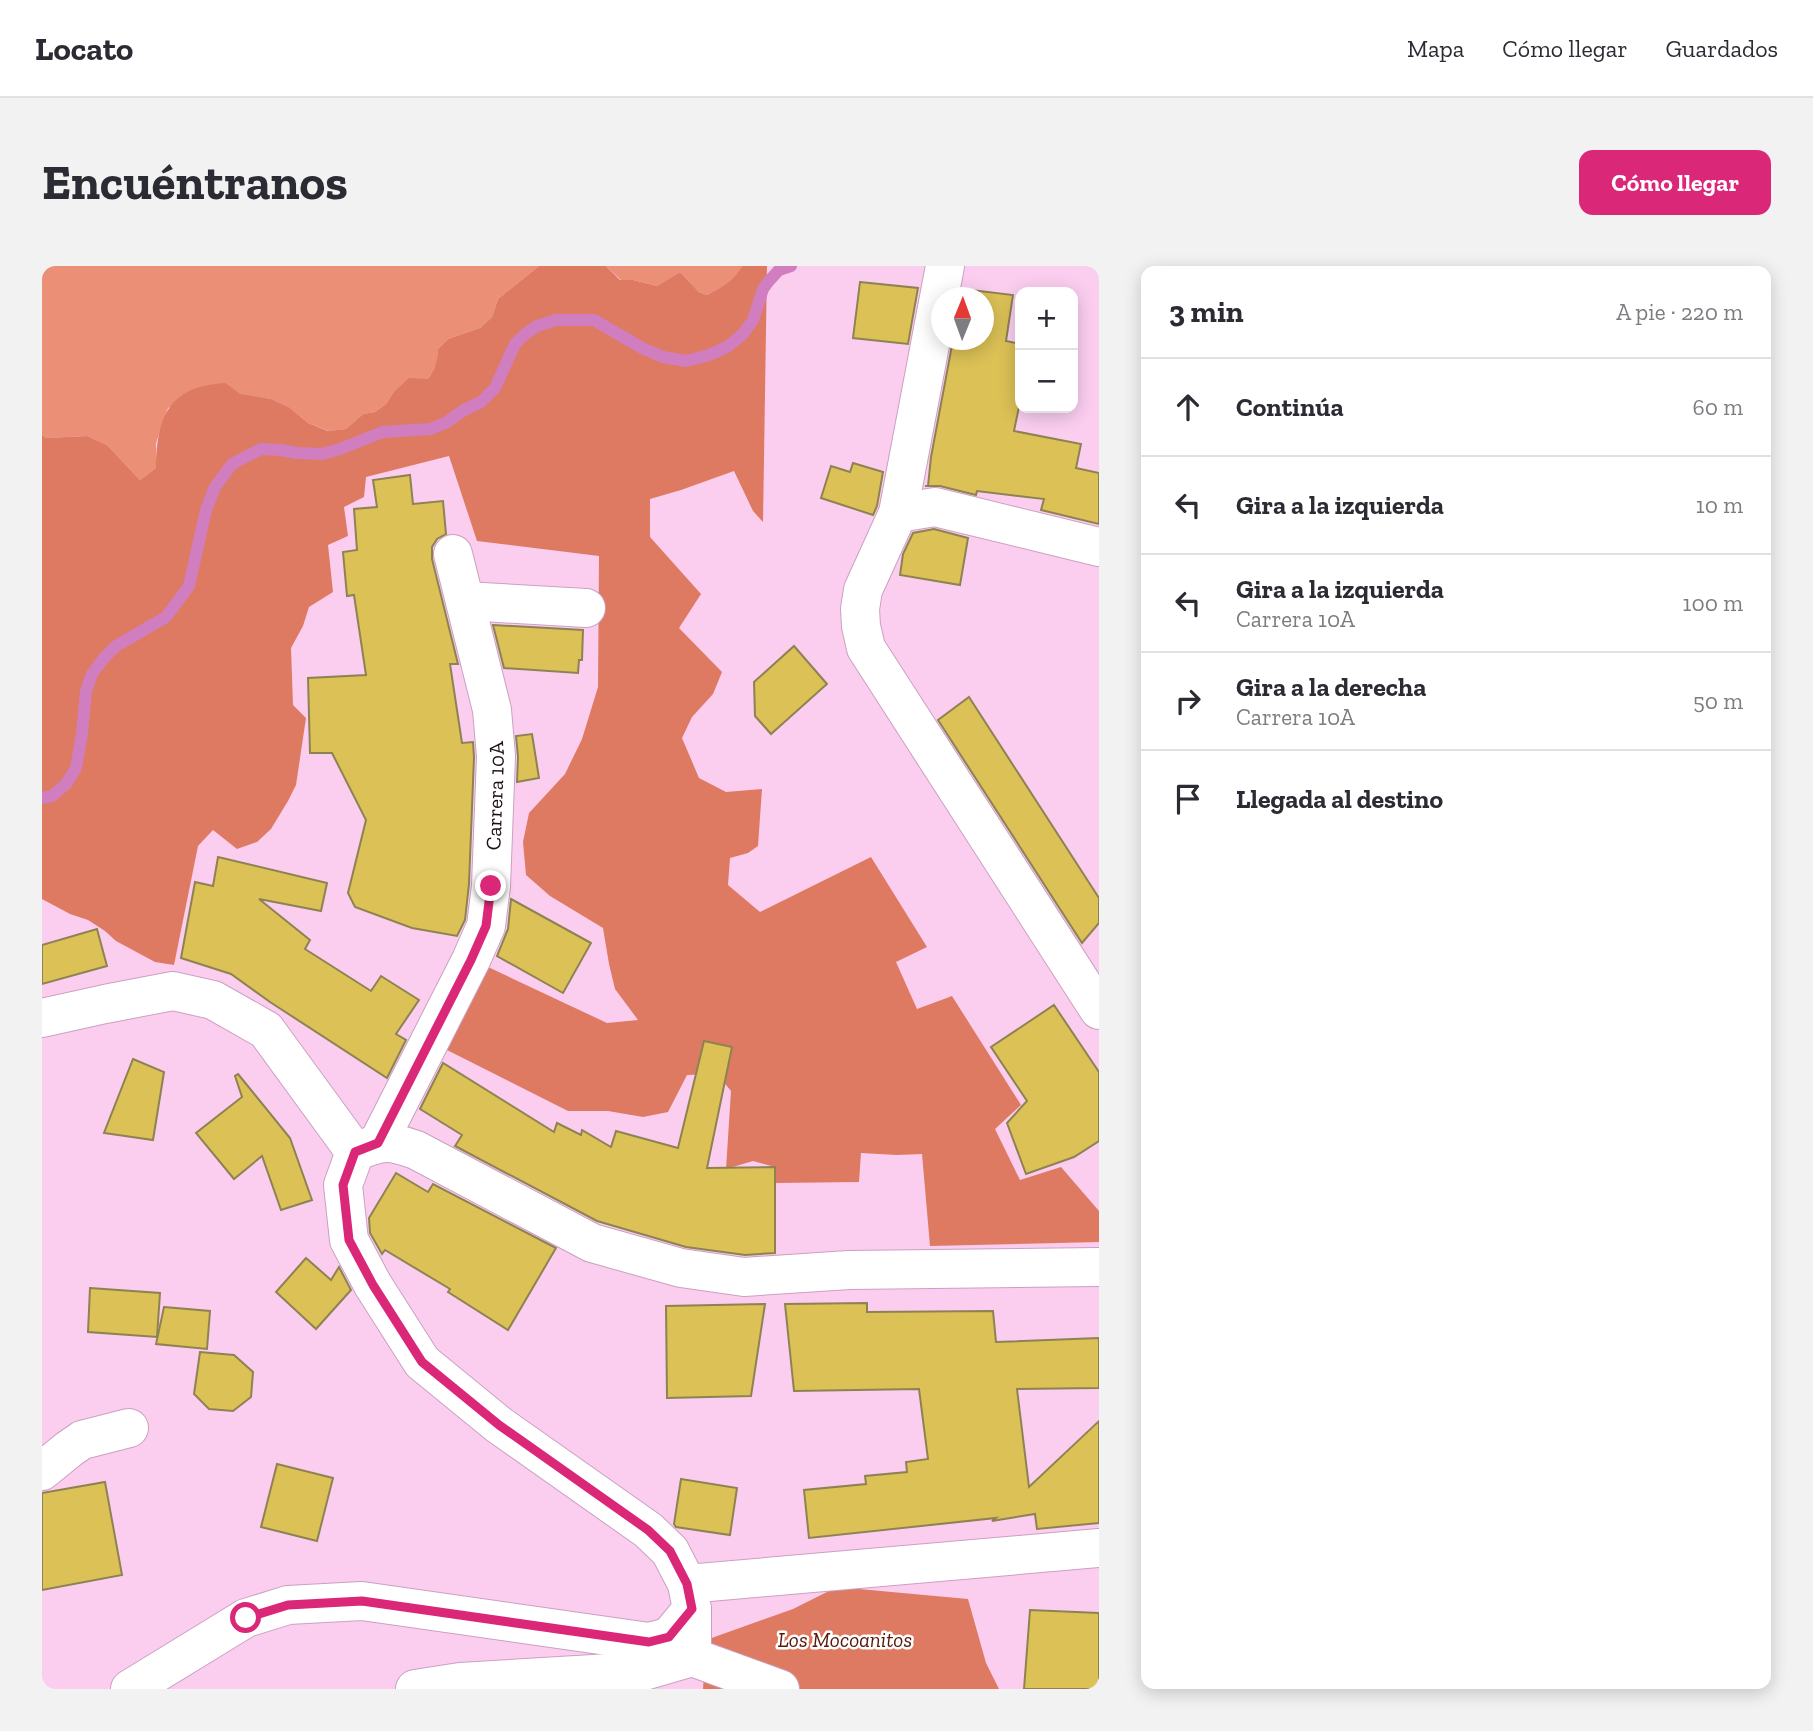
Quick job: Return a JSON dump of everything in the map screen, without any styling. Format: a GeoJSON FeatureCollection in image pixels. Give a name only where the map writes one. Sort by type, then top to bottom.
{"type":"FeatureCollection","features":[{"type":"Feature","properties":{"kind":"street"},"geometry":{"type":"LineString","coordinates":[[944,266],[898,513],[863,590],[861,626],[866,648],[1099,1010]]}},
{"type":"Feature","properties":{"kind":"street"},"geometry":{"type":"LineString","coordinates":[[898,513],[935,507],[1099,547]]}},
{"type":"Feature","properties":{"kind":"street","name":"Carrera 10A"},"geometry":{"type":"LineString","coordinates":[[453,554],[492,710],[496,756],[491,886],[486,926],[471,960],[343,1185],[349,1240],[373,1285],[422,1362],[499,1425],[648,1530],[670,1551],[689,1597]]}},
{"type":"Feature","properties":{"kind":"street"},"geometry":{"type":"LineString","coordinates":[[465,601],[586,608]]}},
{"type":"Feature","properties":{"kind":"street"},"geometry":{"type":"LineString","coordinates":[[42,1018],[173,992],[213,1000],[265,1030],[367,1147],[394,1143],[415,1150],[592,1243],[681,1268],[744,1277],[849,1269],[1099,1267]]}},
{"type":"Feature","properties":{"kind":"street"},"geometry":{"type":"LineString","coordinates":[[42,1471],[82,1440],[128,1428]]}},
{"type":"Feature","properties":{"kind":"street"},"geometry":{"type":"LineString","coordinates":[[689,1597],[1099,1548]]}},
{"type":"Feature","properties":{"kind":"street"},"geometry":{"type":"LineString","coordinates":[[689,1597],[692,1657]]}},
{"type":"Feature","properties":{"kind":"street"},"geometry":{"type":"LineString","coordinates":[[130,1689],[246,1618],[288,1605],[362,1601],[649,1642],[669,1637],[689,1597]]}},
{"type":"Feature","properties":{"kind":"street"},"geometry":{"type":"LineString","coordinates":[[415,1689],[460,1682],[644,1671],[692,1657],[780,1689]]}},
{"type":"Feature","properties":{"kind":"shaded area"},"geometry":{"type":"Polygon","coordinates":[[[42,266],[539,266],[498,299],[492,317],[480,328],[448,339],[438,349],[437,363],[427,379],[393,393],[386,404],[375,412],[363,414],[346,429],[329,431],[308,423],[289,407],[271,399],[240,395],[226,383],[168,408],[156,443],[156,468],[140,480],[107,445],[87,436],[46,438],[42,435],[42,266]]]}},
{"type":"Feature","properties":{"kind":"shaded area"},"geometry":{"type":"Polygon","coordinates":[[[606,266],[742,266],[732,280],[707,295],[699,292],[680,272],[657,286],[621,280],[606,266]]]}},
{"type":"Feature","properties":{"kind":"green space"},"geometry":{"type":"Polygon","coordinates":[[[539,266],[606,266],[620,280],[657,286],[680,272],[699,292],[707,295],[731,280],[742,266],[767,266],[763,522],[753,511],[734,471],[650,499],[650,537],[701,594],[679,628],[722,672],[713,694],[692,717],[682,738],[699,778],[726,792],[762,789],[758,846],[748,853],[730,858],[728,885],[760,912],[871,857],[927,947],[896,962],[917,1009],[952,996],[1021,1105],[995,1129],[1020,1180],[1061,1167],[1099,1211],[1099,1242],[930,1246],[922,1154],[861,1153],[859,1182],[775,1183],[775,1167],[753,1161],[726,1169],[731,1091],[717,1074],[687,1075],[668,1112],[643,1117],[608,1111],[568,1111],[447,1050],[488,967],[607,1023],[638,1020],[615,989],[603,928],[550,896],[526,875],[523,842],[529,813],[565,774],[582,739],[598,687],[599,556],[477,541],[449,456],[366,477],[364,497],[344,507],[348,536],[328,545],[333,592],[309,607],[303,626],[291,648],[293,705],[306,718],[296,785],[271,829],[257,842],[237,849],[213,830],[198,846],[174,965],[155,962],[116,941],[88,920],[42,899],[42,435],[46,438],[87,436],[107,445],[140,480],[156,468],[159,433],[170,407],[191,390],[226,383],[240,394],[271,399],[289,407],[308,423],[328,431],[346,429],[363,414],[375,412],[386,404],[409,378],[427,379],[435,366],[438,349],[448,339],[480,328],[492,317],[498,299],[539,266]]]}},
{"type":"Feature","properties":{"kind":"green space","name":"Los Mocoanitos"},"geometry":{"type":"Polygon","coordinates":[[[837,1587],[968,1599],[986,1663],[999,1689],[703,1689],[706,1640],[793,1609],[837,1587]]]}},
{"type":"Feature","properties":{"kind":"building"},"geometry":{"type":"Polygon","coordinates":[[[860,282],[918,288],[908,344],[853,338],[860,282]]]}},
{"type":"Feature","properties":{"kind":"building"},"geometry":{"type":"Polygon","coordinates":[[[994,293],[1013,295],[1006,341],[1015,343],[1015,413],[1018,413],[1014,431],[1081,444],[1076,468],[1099,473],[1099,524],[1041,510],[1044,499],[977,491],[976,495],[940,486],[928,486],[951,350],[994,350],[994,293]]]}},
{"type":"Feature","properties":{"kind":"building"},"geometry":{"type":"Polygon","coordinates":[[[853,463],[883,472],[873,515],[821,498],[831,466],[850,472],[853,463]]]}},
{"type":"Feature","properties":{"kind":"building"},"geometry":{"type":"Polygon","coordinates":[[[410,475],[413,504],[443,501],[446,534],[437,539],[432,547],[432,559],[458,664],[450,664],[462,743],[473,742],[469,884],[465,920],[457,936],[412,928],[355,907],[348,893],[366,820],[332,753],[310,753],[308,678],[366,675],[354,595],[347,596],[343,552],[357,550],[354,509],[377,507],[373,480],[410,475]]]}},
{"type":"Feature","properties":{"kind":"building"},"geometry":{"type":"Polygon","coordinates":[[[934,529],[968,538],[960,585],[900,575],[903,554],[913,533],[934,529]]]}},
{"type":"Feature","properties":{"kind":"building"},"geometry":{"type":"Polygon","coordinates":[[[493,625],[583,630],[582,660],[579,660],[578,673],[504,668],[493,625]]]}},
{"type":"Feature","properties":{"kind":"building"},"geometry":{"type":"Polygon","coordinates":[[[794,646],[827,684],[771,734],[755,716],[754,682],[794,646]]]}},
{"type":"Feature","properties":{"kind":"building"},"geometry":{"type":"Polygon","coordinates":[[[969,697],[1099,898],[1099,923],[1082,943],[938,720],[969,697]]]}},
{"type":"Feature","properties":{"kind":"building"},"geometry":{"type":"Polygon","coordinates":[[[532,734],[539,778],[517,782],[516,736],[532,734]]]}},
{"type":"Feature","properties":{"kind":"building"},"geometry":{"type":"Polygon","coordinates":[[[218,857],[327,883],[321,911],[259,899],[310,940],[305,949],[371,991],[381,976],[419,1000],[396,1034],[406,1040],[387,1078],[231,974],[181,958],[195,882],[213,886],[218,857]]]}},
{"type":"Feature","properties":{"kind":"building"},"geometry":{"type":"Polygon","coordinates":[[[511,899],[591,943],[563,993],[497,956],[508,929],[511,899]]]}},
{"type":"Feature","properties":{"kind":"building"},"geometry":{"type":"Polygon","coordinates":[[[97,929],[107,966],[42,984],[42,945],[97,929]]]}},
{"type":"Feature","properties":{"kind":"building"},"geometry":{"type":"Polygon","coordinates":[[[1054,1005],[1099,1072],[1099,1141],[1074,1157],[1026,1174],[1007,1123],[1027,1101],[991,1047],[1054,1005]]]}},
{"type":"Feature","properties":{"kind":"building"},"geometry":{"type":"Polygon","coordinates":[[[704,1041],[732,1047],[707,1168],[775,1167],[775,1253],[745,1255],[686,1247],[597,1221],[455,1146],[462,1135],[420,1109],[443,1063],[554,1132],[557,1123],[581,1135],[582,1130],[611,1147],[616,1131],[678,1148],[704,1041]]]}},
{"type":"Feature","properties":{"kind":"building"},"geometry":{"type":"Polygon","coordinates":[[[133,1059],[164,1072],[153,1140],[104,1133],[133,1059]]]}},
{"type":"Feature","properties":{"kind":"building"},"geometry":{"type":"Polygon","coordinates":[[[238,1074],[290,1138],[312,1200],[281,1210],[262,1156],[234,1179],[196,1133],[242,1097],[235,1076],[238,1074]]]}},
{"type":"Feature","properties":{"kind":"building"},"geometry":{"type":"Polygon","coordinates":[[[396,1173],[428,1192],[433,1184],[556,1248],[508,1330],[448,1292],[450,1289],[385,1250],[382,1254],[370,1233],[369,1218],[396,1173]]]}},
{"type":"Feature","properties":{"kind":"building"},"geometry":{"type":"Polygon","coordinates":[[[306,1258],[331,1280],[339,1267],[351,1290],[316,1329],[276,1292],[306,1258]]]}},
{"type":"Feature","properties":{"kind":"building"},"geometry":{"type":"Polygon","coordinates":[[[90,1288],[160,1293],[157,1337],[88,1332],[90,1288]]]}},
{"type":"Feature","properties":{"kind":"building"},"geometry":{"type":"Polygon","coordinates":[[[867,1303],[867,1312],[993,1311],[996,1342],[1099,1338],[1099,1388],[1017,1389],[1029,1487],[1099,1421],[1099,1523],[1037,1529],[1035,1514],[992,1521],[996,1518],[809,1538],[804,1490],[866,1484],[865,1476],[907,1472],[906,1462],[928,1459],[919,1389],[794,1391],[785,1304],[867,1303]]]}},
{"type":"Feature","properties":{"kind":"building"},"geometry":{"type":"Polygon","coordinates":[[[765,1304],[751,1396],[667,1398],[666,1306],[765,1304]]]}},
{"type":"Feature","properties":{"kind":"building"},"geometry":{"type":"Polygon","coordinates":[[[164,1307],[210,1311],[207,1349],[156,1344],[164,1307]]]}},
{"type":"Feature","properties":{"kind":"building"},"geometry":{"type":"Polygon","coordinates":[[[200,1352],[234,1355],[253,1372],[251,1397],[233,1411],[209,1409],[194,1394],[200,1352]]]}},
{"type":"Feature","properties":{"kind":"building"},"geometry":{"type":"Polygon","coordinates":[[[277,1464],[333,1478],[317,1541],[261,1527],[277,1464]]]}},
{"type":"Feature","properties":{"kind":"building"},"geometry":{"type":"Polygon","coordinates":[[[681,1479],[737,1488],[730,1535],[676,1527],[674,1524],[681,1479]]]}},
{"type":"Feature","properties":{"kind":"building"},"geometry":{"type":"Polygon","coordinates":[[[105,1482],[122,1575],[42,1590],[42,1493],[105,1482]]]}},
{"type":"Feature","properties":{"kind":"building"},"geometry":{"type":"Polygon","coordinates":[[[1030,1610],[1099,1613],[1099,1689],[1024,1689],[1030,1610]]]}},
{"type":"Feature","properties":{"kind":"waterway"},"geometry":{"type":"LineString","coordinates":[[42,798],[52,796],[66,784],[76,768],[86,691],[92,674],[116,646],[166,617],[189,586],[206,510],[215,487],[232,464],[261,449],[322,454],[383,432],[431,429],[447,422],[481,402],[495,388],[515,344],[524,335],[537,326],[556,320],[594,320],[663,357],[686,361],[709,355],[727,347],[743,334],[753,320],[763,289],[779,270],[791,266]]}},
{"type":"Feature","properties":{"kind":"route"},"geometry":{"type":"LineString","coordinates":[[246,1618],[288,1605],[362,1601],[649,1642],[669,1637],[692,1609],[687,1584],[670,1551],[648,1530],[499,1425],[422,1362],[373,1285],[349,1240],[343,1185],[355,1152],[378,1143],[486,926],[491,886]]}}]}
